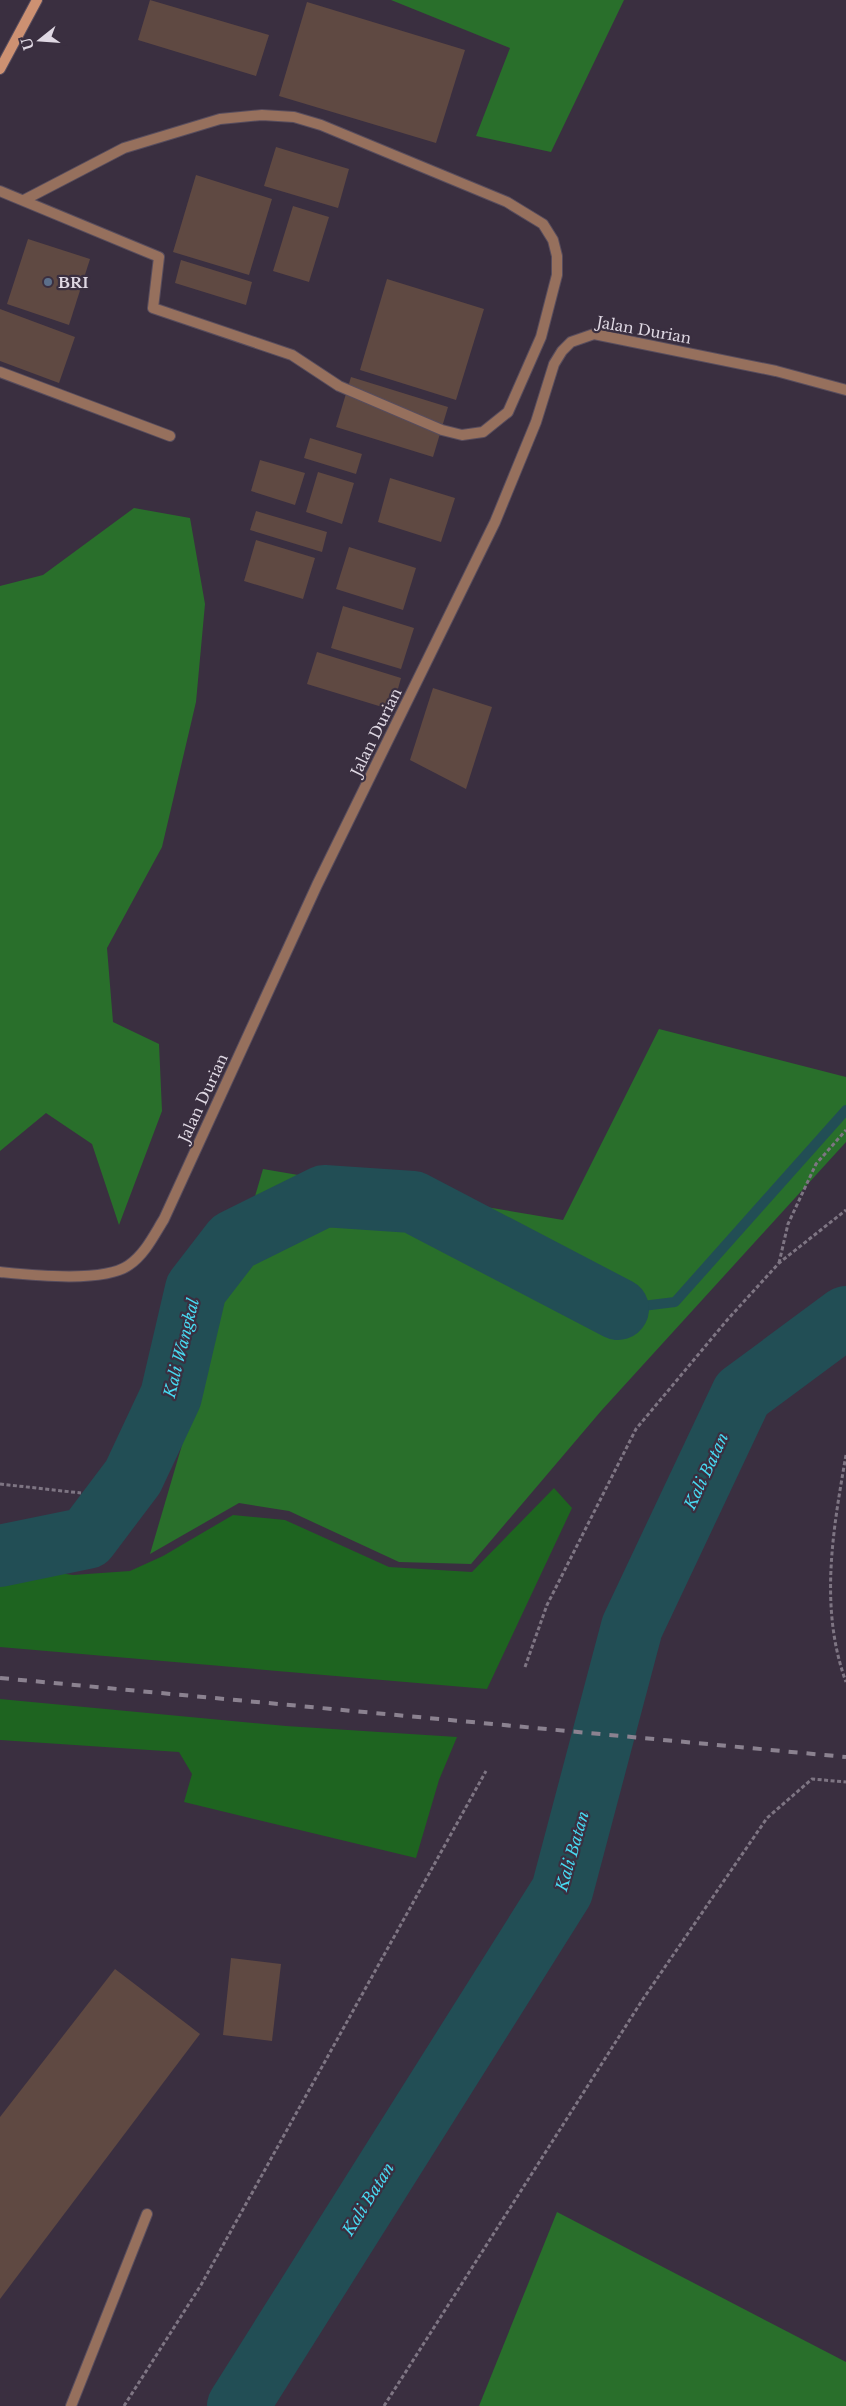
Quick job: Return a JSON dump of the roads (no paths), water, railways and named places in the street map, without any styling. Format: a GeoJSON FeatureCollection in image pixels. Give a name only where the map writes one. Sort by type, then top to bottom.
{"type":"FeatureCollection","features":[{"type":"Feature","properties":{"kind":"main road"},"geometry":{"type":"LineString","coordinates":[[0,69],[37,0]]}},
{"type":"Feature","properties":{"kind":"street"},"geometry":{"type":"LineString","coordinates":[[0,191],[159,257],[153,308],[292,355],[339,386],[442,430],[462,435],[482,432],[508,412],[541,337],[557,275],[557,256],[553,240],[548,232],[542,224],[507,202],[321,125],[294,117],[262,116],[220,119],[182,130],[124,148],[24,200]]}},
{"type":"Feature","properties":{"kind":"street","name":"Jalan Durian"},"geometry":{"type":"LineString","coordinates":[[0,1272],[49,1277],[117,1272],[136,1260],[150,1242],[164,1219],[322,876],[495,522],[536,422],[554,364],[562,351],[578,338],[594,334],[776,370],[846,390]]}},
{"type":"Feature","properties":{"kind":"street"},"geometry":{"type":"LineString","coordinates":[[0,372],[170,436]]}},
{"type":"Feature","properties":{"kind":"street"},"geometry":{"type":"LineString","coordinates":[[71,2406],[147,2214]]}},
{"type":"Feature","properties":{"kind":"waterway"},"geometry":{"type":"LineString","coordinates":[[618,1309],[675,1302],[846,1110]]}},
{"type":"Feature","properties":{"kind":"waterway","name":"Kali Wangkal"},"geometry":{"type":"LineString","coordinates":[[0,1556],[87,1538],[133,1477],[171,1396],[196,1289],[233,1241],[324,1196],[413,1202],[618,1309]]}},
{"type":"Feature","properties":{"kind":"waterway","name":"Kali Batan"},"geometry":{"type":"LineString","coordinates":[[238,2406],[562,1891],[632,1627],[742,1394],[846,1317]]}},
{"type":"Feature","properties":{"kind":"railway"},"geometry":{"type":"LineString","coordinates":[[0,1678],[846,1757]]}},
{"type":"Feature","properties":{"kind":"place","name":"BRI"},"geometry":{"type":"Point","coordinates":[48,282]}}]}
